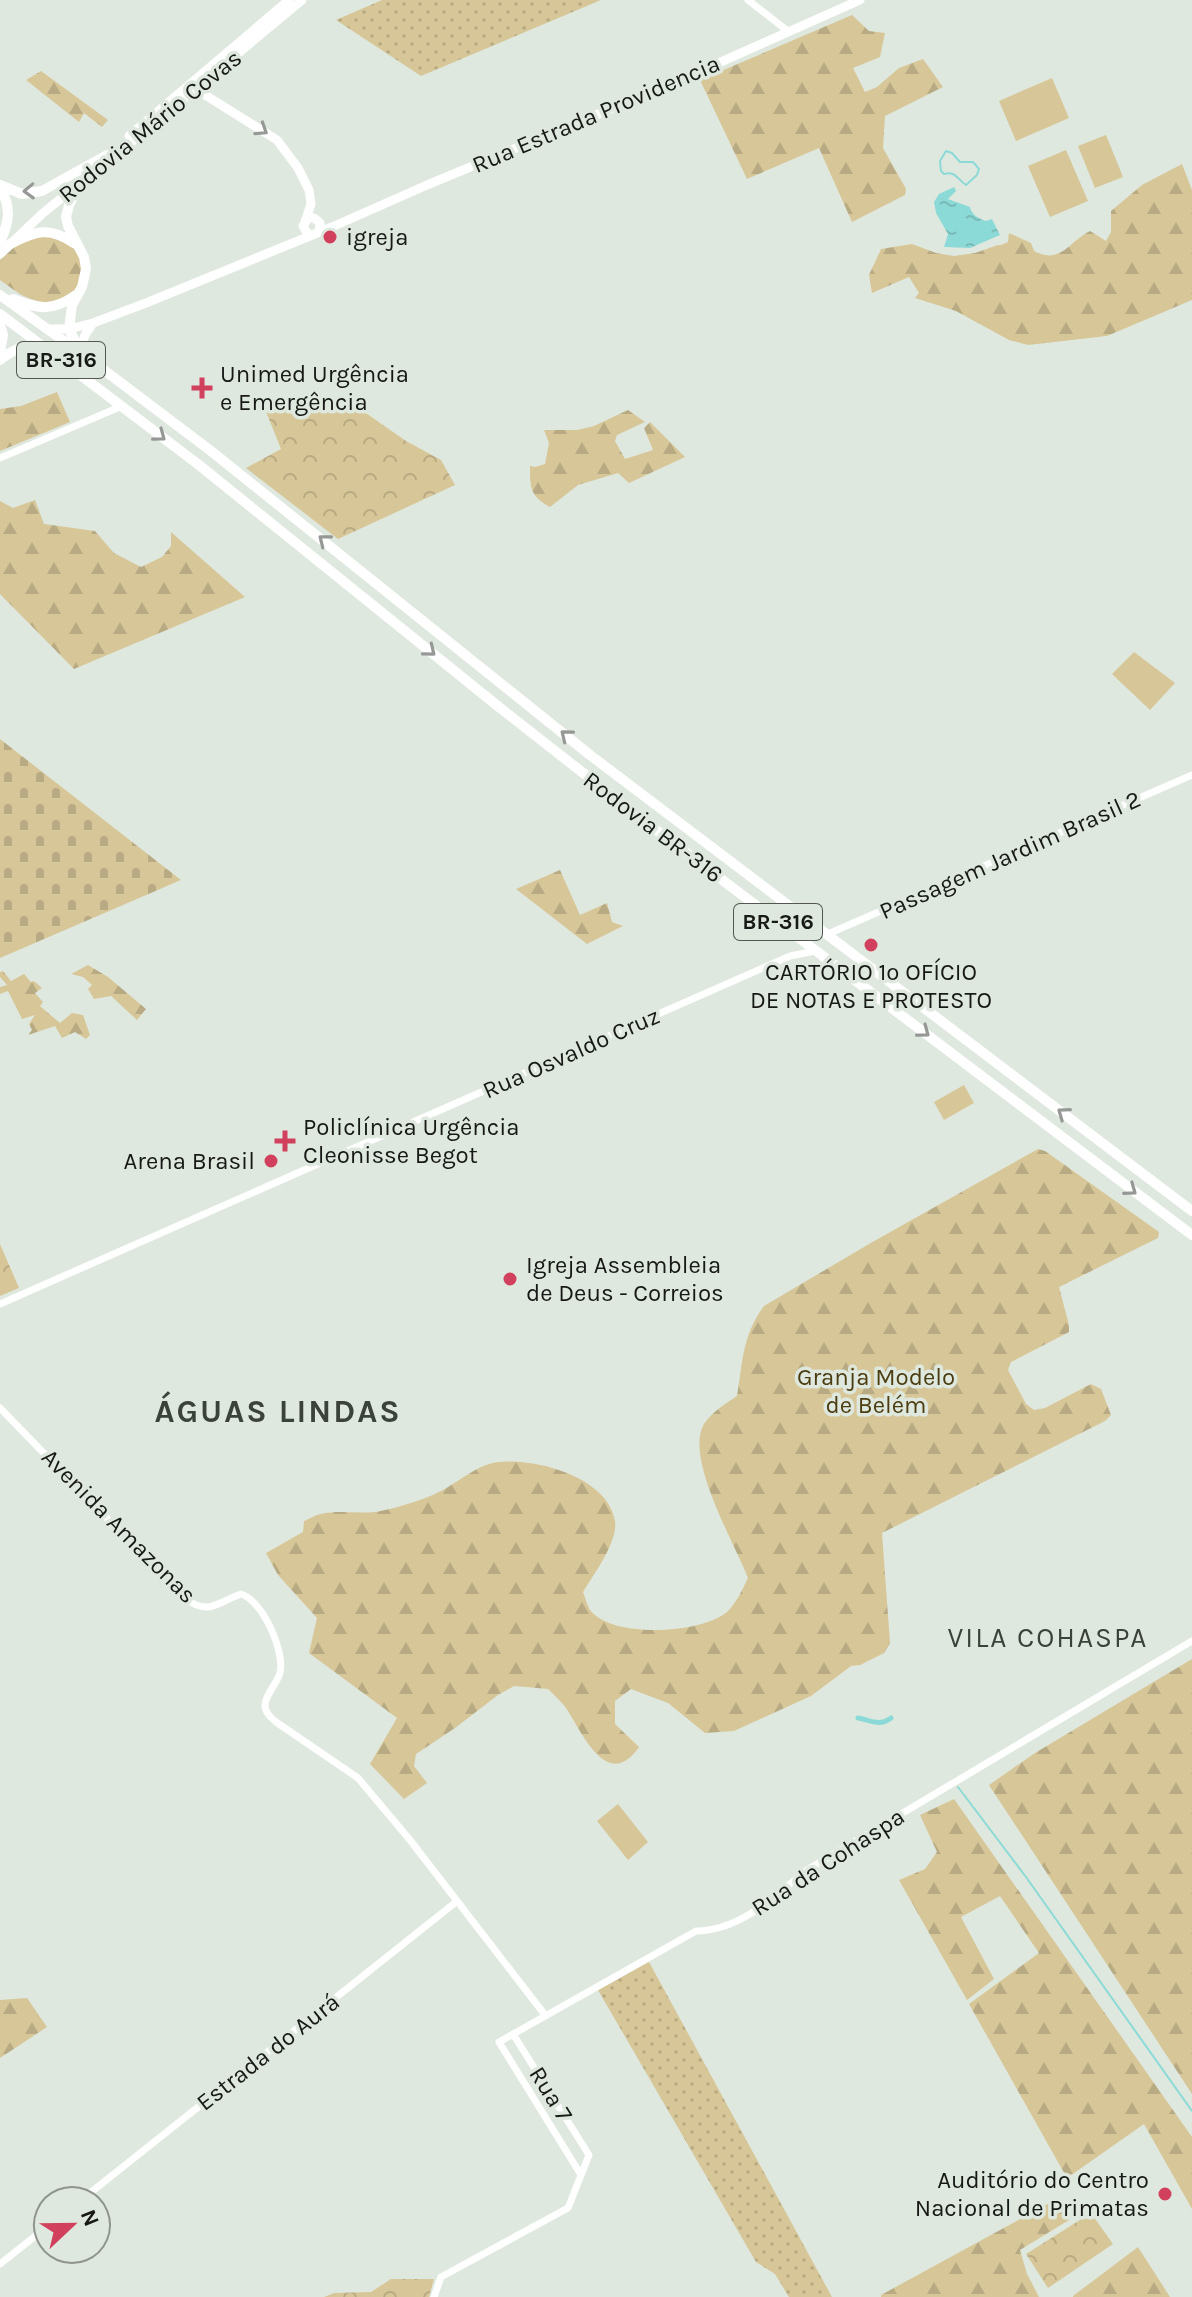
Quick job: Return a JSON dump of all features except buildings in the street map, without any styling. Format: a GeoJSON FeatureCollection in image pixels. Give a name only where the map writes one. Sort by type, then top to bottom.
{"type":"FeatureCollection","features":[{"type":"Feature","properties":{"kind":"highway"},"geometry":{"type":"LineString","coordinates":[[0,186],[22,194],[42,191],[105,160]]}},
{"type":"Feature","properties":{"kind":"highway"},"geometry":{"type":"LineString","coordinates":[[96,364],[73,339],[69,329],[72,305],[86,269],[84,257],[66,217],[74,195],[105,160]]}},
{"type":"Feature","properties":{"kind":"highway"},"geometry":{"type":"LineString","coordinates":[[0,186],[9,214],[2,247]]}},
{"type":"Feature","properties":{"kind":"highway"},"geometry":{"type":"LineString","coordinates":[[2,247],[32,233],[51,232],[76,245]]}},
{"type":"Feature","properties":{"kind":"highway"},"geometry":{"type":"LineString","coordinates":[[0,295],[45,308],[61,304],[78,294]]}},
{"type":"Feature","properties":{"kind":"highway","name":"BR-316"},"geometry":{"type":"LineString","coordinates":[[0,295],[96,364]]}},
{"type":"Feature","properties":{"kind":"highway","name":"BR-316"},"geometry":{"type":"LineString","coordinates":[[0,314],[122,406]]}},
{"type":"Feature","properties":{"kind":"highway"},"geometry":{"type":"LineString","coordinates":[[0,325],[3,335],[0,352]]}},
{"type":"Feature","properties":{"kind":"highway"},"geometry":{"type":"LineString","coordinates":[[0,360],[14,349],[28,346],[51,357],[79,378],[86,378]]}},
{"type":"Feature","properties":{"kind":"highway","name":"Rodovia BR-316"},"geometry":{"type":"LineString","coordinates":[[96,364],[214,453],[590,755],[1192,1211]]}},
{"type":"Feature","properties":{"kind":"highway","name":"Rodovia BR-316"},"geometry":{"type":"LineString","coordinates":[[122,406],[523,726],[1192,1235]]}},
{"type":"Feature","properties":{"kind":"highway"},"geometry":{"type":"LineString","coordinates":[[965,1063],[977,1058],[978,1048]]}},
{"type":"Feature","properties":{"kind":"highway"},"geometry":{"type":"LineString","coordinates":[[986,1080],[992,1069],[1004,1069]]}},
{"type":"Feature","properties":{"kind":"main road","name":"Rodovia Mário Covas"},"geometry":{"type":"LineString","coordinates":[[2,247],[41,210],[194,85],[289,0]]}},
{"type":"Feature","properties":{"kind":"main road","name":"Rodovia Mário Covas"},"geometry":{"type":"LineString","coordinates":[[194,85],[302,0]]}},
{"type":"Feature","properties":{"kind":"main road","name":"Rua Estrada Providencia"},"geometry":{"type":"LineString","coordinates":[[47,329],[69,329],[93,323],[317,230],[332,227],[676,82],[860,0]]}},
{"type":"Feature","properties":{"kind":"main road"},"geometry":{"type":"LineString","coordinates":[[194,85],[277,140],[298,168],[309,190],[311,204],[304,224],[307,233],[317,230],[314,218],[308,218],[304,224]]}},
{"type":"Feature","properties":{"kind":"main road","name":"Rua Estrada Providencia"},"geometry":{"type":"LineString","coordinates":[[275,248],[304,224]]}},
{"type":"Feature","properties":{"kind":"main road"},"geometry":{"type":"LineString","coordinates":[[81,347],[93,323]]}},
{"type":"Feature","properties":{"kind":"street"},"geometry":{"type":"LineString","coordinates":[[748,0],[789,32]]}},
{"type":"Feature","properties":{"kind":"street"},"geometry":{"type":"LineString","coordinates":[[0,458],[122,406]]}},
{"type":"Feature","properties":{"kind":"street","name":"Passagem Jardim Brasil 2"},"geometry":{"type":"LineString","coordinates":[[828,934],[1192,775]]}},
{"type":"Feature","properties":{"kind":"street"},"geometry":{"type":"LineString","coordinates":[[790,956],[796,947],[796,936]]}},
{"type":"Feature","properties":{"kind":"street","name":"Rua Osvaldo Cruz"},"geometry":{"type":"LineString","coordinates":[[0,1304],[790,956],[816,951]]}},
{"type":"Feature","properties":{"kind":"street","name":"Avenida Amazonas"},"geometry":{"type":"LineString","coordinates":[[0,1408],[184,1598],[196,1607],[207,1607],[241,1594],[251,1598],[275,1639],[281,1657],[277,1682],[266,1701],[268,1715],[358,1778],[456,1902]]}},
{"type":"Feature","properties":{"kind":"street","name":"Rua da Cohaspa"},"geometry":{"type":"LineString","coordinates":[[581,2175],[499,2042],[696,1931],[729,1924],[755,1911],[807,1870],[1192,1641]]}},
{"type":"Feature","properties":{"kind":"street"},"geometry":{"type":"LineString","coordinates":[[456,1902],[545,2015]]}},
{"type":"Feature","properties":{"kind":"street","name":"Estrada do Aurá"},"geometry":{"type":"LineString","coordinates":[[100,2185],[456,1902]]}},
{"type":"Feature","properties":{"kind":"street","name":"Rua 7"},"geometry":{"type":"LineString","coordinates":[[513,2034],[589,2155],[581,2175]]}},
{"type":"Feature","properties":{"kind":"street"},"geometry":{"type":"LineString","coordinates":[[434,2297],[441,2277],[568,2208],[581,2175]]}},
{"type":"Feature","properties":{"kind":"street"},"geometry":{"type":"LineString","coordinates":[[0,2264],[32,2239]]}},
{"type":"Feature","properties":{"kind":"green space"},"geometry":{"type":"Polygon","coordinates":[[[382,0],[601,0],[421,76],[336,20],[382,0]]]}},
{"type":"Feature","properties":{"kind":"green space"},"geometry":{"type":"Polygon","coordinates":[[[852,15],[869,31],[885,33],[880,57],[853,68],[865,92],[877,87],[899,68],[923,59],[943,87],[885,116],[883,148],[906,189],[905,195],[852,222],[819,148],[747,179],[700,80],[852,15]]]}},
{"type":"Feature","properties":{"kind":"green space"},"geometry":{"type":"Polygon","coordinates":[[[41,71],[108,120],[102,127],[84,113],[79,122],[26,80],[41,71]]]}},
{"type":"Feature","properties":{"kind":"green space"},"geometry":{"type":"Polygon","coordinates":[[[1052,78],[1069,118],[1016,141],[999,101],[1052,78]]]}},
{"type":"Feature","properties":{"kind":"green space"},"geometry":{"type":"Polygon","coordinates":[[[1106,135],[1123,177],[1095,188],[1078,146],[1106,135]]]}},
{"type":"Feature","properties":{"kind":"green space"},"geometry":{"type":"Polygon","coordinates":[[[1066,150],[1088,201],[1050,217],[1028,166],[1066,150]]]}},
{"type":"Feature","properties":{"kind":"green space"},"geometry":{"type":"Polygon","coordinates":[[[1182,164],[1192,190],[1192,300],[1107,336],[1028,345],[1009,340],[956,311],[915,298],[919,293],[909,277],[872,293],[869,275],[881,249],[912,244],[954,256],[1001,245],[1008,242],[1009,233],[1031,243],[1034,251],[1051,255],[1058,254],[1090,231],[1106,241],[1111,232],[1111,211],[1142,185],[1182,164]]]}},
{"type":"Feature","properties":{"kind":"green space"},"geometry":{"type":"Polygon","coordinates":[[[43,233],[72,247],[83,265],[79,284],[56,301],[32,300],[0,280],[0,260],[19,243],[43,233]]]}},
{"type":"Feature","properties":{"kind":"green space"},"geometry":{"type":"Polygon","coordinates":[[[57,392],[70,422],[0,451],[0,409],[21,406],[57,392]]]}},
{"type":"Feature","properties":{"kind":"green space"},"geometry":{"type":"Polygon","coordinates":[[[316,394],[350,402],[406,441],[441,460],[455,485],[338,539],[246,468],[281,449],[265,409],[316,394]]]}},
{"type":"Feature","properties":{"kind":"green space"},"geometry":{"type":"Polygon","coordinates":[[[628,410],[645,422],[617,435],[615,441],[625,459],[653,450],[644,428],[650,422],[685,457],[629,483],[618,473],[578,485],[550,507],[538,499],[531,486],[530,466],[545,464],[549,443],[544,430],[577,430],[594,426],[628,410]]]}},
{"type":"Feature","properties":{"kind":"green space"},"geometry":{"type":"Polygon","coordinates":[[[35,500],[44,524],[95,531],[114,553],[141,567],[162,557],[171,546],[171,532],[245,597],[74,669],[0,594],[0,501],[13,508],[35,500]]]}},
{"type":"Feature","properties":{"kind":"green space"},"geometry":{"type":"Polygon","coordinates":[[[1134,652],[1175,683],[1150,710],[1112,674],[1134,652]]]}},
{"type":"Feature","properties":{"kind":"green space"},"geometry":{"type":"Polygon","coordinates":[[[0,739],[181,880],[0,958],[0,739]]]}},
{"type":"Feature","properties":{"kind":"green space"},"geometry":{"type":"Polygon","coordinates":[[[560,870],[580,915],[607,903],[612,922],[623,926],[587,944],[516,889],[560,870]]]}},
{"type":"Feature","properties":{"kind":"green space"},"geometry":{"type":"Polygon","coordinates":[[[88,965],[108,977],[146,1009],[137,1020],[111,996],[94,999],[88,989],[92,985],[83,977],[71,974],[88,965]]]}},
{"type":"Feature","properties":{"kind":"green space"},"geometry":{"type":"Polygon","coordinates":[[[3,971],[11,981],[24,974],[42,988],[35,993],[43,1002],[40,1006],[60,1023],[72,1013],[83,1015],[90,1035],[86,1039],[75,1032],[62,1038],[55,1026],[28,1035],[32,1030],[29,1024],[35,1015],[22,1019],[8,991],[0,994],[0,987],[7,985],[0,977],[3,971]]]}},
{"type":"Feature","properties":{"kind":"green space"},"geometry":{"type":"Polygon","coordinates":[[[964,1085],[974,1103],[944,1120],[934,1102],[964,1085]]]}},
{"type":"Feature","properties":{"kind":"green space","name":"Granja Modelo de Belém"},"geometry":{"type":"Polygon","coordinates":[[[1038,1149],[1159,1232],[1158,1238],[1059,1287],[1069,1332],[1011,1362],[1008,1370],[1026,1404],[1034,1410],[1045,1408],[1091,1384],[1101,1389],[1111,1415],[1105,1421],[882,1533],[890,1643],[884,1653],[851,1666],[811,1696],[734,1731],[705,1733],[668,1703],[631,1689],[615,1701],[615,1724],[639,1747],[627,1760],[616,1764],[596,1754],[566,1708],[548,1689],[514,1686],[416,1754],[414,1766],[427,1783],[404,1799],[370,1764],[397,1718],[309,1653],[317,1618],[278,1575],[266,1553],[303,1532],[304,1521],[317,1515],[387,1510],[433,1495],[491,1463],[532,1463],[585,1482],[610,1506],[615,1521],[613,1538],[583,1592],[590,1610],[617,1626],[637,1629],[679,1628],[716,1619],[728,1611],[748,1578],[706,1478],[700,1439],[707,1420],[737,1396],[747,1338],[764,1306],[1038,1149]]]}},
{"type":"Feature","properties":{"kind":"green space"},"geometry":{"type":"Polygon","coordinates":[[[0,1244],[19,1288],[0,1296],[0,1244]]]}},
{"type":"Feature","properties":{"kind":"green space"},"geometry":{"type":"Polygon","coordinates":[[[1192,1659],[1192,2094],[989,1785],[1035,1753],[1192,1659]]]}},
{"type":"Feature","properties":{"kind":"green space"},"geometry":{"type":"Polygon","coordinates":[[[954,1799],[1192,2137],[1192,2209],[1144,2124],[1067,2178],[969,2004],[1039,1953],[1000,1896],[961,1917],[994,1979],[967,2000],[899,1880],[925,1869],[937,1852],[920,1815],[954,1799]]]}},
{"type":"Feature","properties":{"kind":"green space"},"geometry":{"type":"Polygon","coordinates":[[[618,1804],[648,1842],[628,1860],[597,1821],[618,1804]]]}},
{"type":"Feature","properties":{"kind":"green space"},"geometry":{"type":"Polygon","coordinates":[[[649,1962],[832,2297],[789,2297],[775,2274],[756,2262],[598,1990],[649,1962]]]}},
{"type":"Feature","properties":{"kind":"green space"},"geometry":{"type":"Polygon","coordinates":[[[27,1998],[47,2027],[0,2058],[0,2000],[27,1998]]]}},
{"type":"Feature","properties":{"kind":"green space"},"geometry":{"type":"Polygon","coordinates":[[[1055,2200],[1069,2220],[1020,2250],[1027,2274],[1039,2297],[881,2297],[881,2295],[1055,2200]]]}},
{"type":"Feature","properties":{"kind":"green space"},"geometry":{"type":"Polygon","coordinates":[[[1091,2213],[1113,2244],[1048,2288],[1026,2254],[1091,2213]]]}},
{"type":"Feature","properties":{"kind":"green space"},"geometry":{"type":"Polygon","coordinates":[[[1138,2247],[1170,2297],[1073,2297],[1073,2296],[1138,2247]]]}},
{"type":"Feature","properties":{"kind":"green space"},"geometry":{"type":"Polygon","coordinates":[[[391,2279],[434,2279],[429,2297],[324,2297],[334,2293],[371,2292],[391,2279]]]}},
{"type":"Feature","properties":{"kind":"water"},"geometry":{"type":"Polygon","coordinates":[[[954,187],[956,191],[948,199],[970,207],[981,219],[992,219],[1000,235],[970,248],[944,247],[948,234],[936,213],[934,202],[939,194],[954,187]]]}},
{"type":"Feature","properties":{"kind":"waterway"},"geometry":{"type":"LineString","coordinates":[[946,151],[960,162],[973,162],[979,169],[966,185],[954,175],[941,171],[940,161],[946,151]]}},
{"type":"Feature","properties":{"kind":"waterway"},"geometry":{"type":"LineString","coordinates":[[858,1718],[878,1722],[891,1718]]}},
{"type":"Feature","properties":{"kind":"waterway"},"geometry":{"type":"LineString","coordinates":[[958,1787],[1026,1877],[1192,2111]]}},
{"type":"Feature","properties":{"kind":"place","name":"igreja"},"geometry":{"type":"Point","coordinates":[330,237]}},
{"type":"Feature","properties":{"kind":"place","name":"Unimed Urgência e Emergência"},"geometry":{"type":"Point","coordinates":[202,388]}},
{"type":"Feature","properties":{"kind":"place","name":"CARTÓRIO 1º OFÍCIO DE NOTAS E PROTESTO"},"geometry":{"type":"Point","coordinates":[871,945]}},
{"type":"Feature","properties":{"kind":"place","name":"Policlínica Urgência Cleonisse Begot"},"geometry":{"type":"Point","coordinates":[285,1141]}},
{"type":"Feature","properties":{"kind":"place","name":"Arena Brasil"},"geometry":{"type":"Point","coordinates":[271,1161]}},
{"type":"Feature","properties":{"kind":"place","name":"Igreja Assembleia de Deus - Correios"},"geometry":{"type":"Point","coordinates":[510,1279]}},
{"type":"Feature","properties":{"kind":"place","name":"Auditório do Centro Nacional de Primatas"},"geometry":{"type":"Point","coordinates":[1165,2194]}},
{"type":"Feature","properties":{"kind":"district","name":"ÁGUAS LINDAS"},"geometry":{"type":"Point","coordinates":[278,1411]}},
{"type":"Feature","properties":{"kind":"district","name":"VILA COHASPA"},"geometry":{"type":"Point","coordinates":[1048,1637]}}]}
